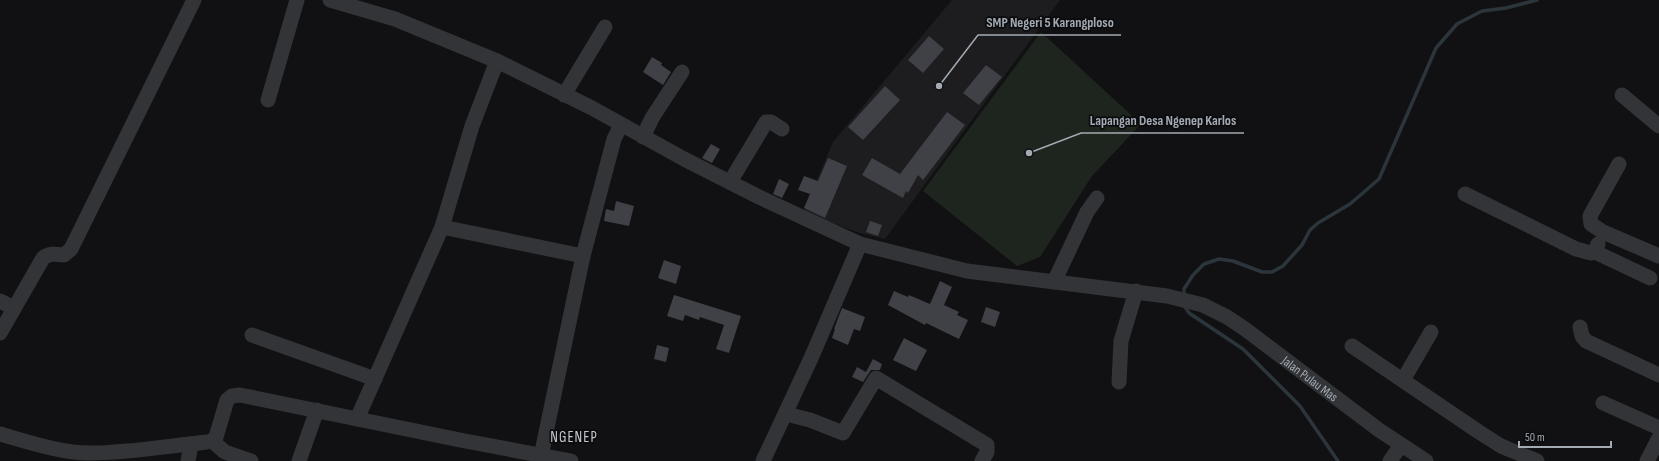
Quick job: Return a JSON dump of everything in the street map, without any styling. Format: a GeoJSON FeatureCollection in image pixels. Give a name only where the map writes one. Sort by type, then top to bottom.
{"type":"FeatureCollection","features":[{"type":"Feature","properties":{"kind":"street"},"geometry":{"type":"LineString","coordinates":[[0,333],[43,258],[51,254],[64,255],[71,249],[194,0]]}},
{"type":"Feature","properties":{"kind":"street"},"geometry":{"type":"LineString","coordinates":[[268,100],[297,0]]}},
{"type":"Feature","properties":{"kind":"street","name":"Jalan Pulau Mas"},"geometry":{"type":"LineString","coordinates":[[330,0],[395,19],[497,61],[592,108],[684,159],[759,197],[860,244],[966,271],[1136,291],[1167,296],[1207,307],[1237,324],[1401,445],[1426,461]]}},
{"type":"Feature","properties":{"kind":"street"},"geometry":{"type":"LineString","coordinates":[[564,95],[605,28]]}},
{"type":"Feature","properties":{"kind":"street"},"geometry":{"type":"LineString","coordinates":[[357,419],[442,227],[472,126],[497,61]]}},
{"type":"Feature","properties":{"kind":"street"},"geometry":{"type":"LineString","coordinates":[[643,137],[652,118],[682,72]]}},
{"type":"Feature","properties":{"kind":"street"},"geometry":{"type":"LineString","coordinates":[[1622,95],[1659,126]]}},
{"type":"Feature","properties":{"kind":"street"},"geometry":{"type":"LineString","coordinates":[[730,182],[766,122],[771,122],[782,129]]}},
{"type":"Feature","properties":{"kind":"street"},"geometry":{"type":"LineString","coordinates":[[540,458],[583,256],[614,139],[621,125]]}},
{"type":"Feature","properties":{"kind":"street"},"geometry":{"type":"LineString","coordinates":[[1619,164],[1590,219],[1592,225],[1603,232],[1659,256]]}},
{"type":"Feature","properties":{"kind":"street"},"geometry":{"type":"LineString","coordinates":[[1464,194],[1576,249],[1591,253],[1594,252],[1650,278]]}},
{"type":"Feature","properties":{"kind":"street"},"geometry":{"type":"LineString","coordinates":[[1054,282],[1087,212],[1097,198]]}},
{"type":"Feature","properties":{"kind":"street"},"geometry":{"type":"LineString","coordinates":[[442,227],[583,256]]}},
{"type":"Feature","properties":{"kind":"street"},"geometry":{"type":"LineString","coordinates":[[1594,252],[1603,232]]}},
{"type":"Feature","properties":{"kind":"street"},"geometry":{"type":"LineString","coordinates":[[763,461],[812,356],[860,244]]}},
{"type":"Feature","properties":{"kind":"street"},"geometry":{"type":"LineString","coordinates":[[1120,382],[1121,341],[1136,291]]}},
{"type":"Feature","properties":{"kind":"street"},"geometry":{"type":"LineString","coordinates":[[0,301],[14,308]]}},
{"type":"Feature","properties":{"kind":"street"},"geometry":{"type":"LineString","coordinates":[[1580,327],[1582,336],[1586,341],[1659,375]]}},
{"type":"Feature","properties":{"kind":"street"},"geometry":{"type":"LineString","coordinates":[[1403,380],[1431,332]]}},
{"type":"Feature","properties":{"kind":"street"},"geometry":{"type":"LineString","coordinates":[[252,335],[375,379]]}},
{"type":"Feature","properties":{"kind":"street"},"geometry":{"type":"LineString","coordinates":[[1352,346],[1403,380],[1432,402],[1488,438],[1537,461]]}},
{"type":"Feature","properties":{"kind":"street"},"geometry":{"type":"LineString","coordinates":[[786,414],[810,420],[843,433],[876,378],[987,445],[987,452],[982,461]]}},
{"type":"Feature","properties":{"kind":"street"},"geometry":{"type":"LineString","coordinates":[[0,434],[68,451],[90,453],[126,451],[212,441],[218,432],[227,400],[232,396],[240,395],[540,458],[570,461]]}},
{"type":"Feature","properties":{"kind":"street"},"geometry":{"type":"LineString","coordinates":[[1603,403],[1659,428]]}},
{"type":"Feature","properties":{"kind":"street"},"geometry":{"type":"LineString","coordinates":[[299,461],[316,410]]}},
{"type":"Feature","properties":{"kind":"street"},"geometry":{"type":"LineString","coordinates":[[1647,461],[1659,438]]}},
{"type":"Feature","properties":{"kind":"street"},"geometry":{"type":"LineString","coordinates":[[212,441],[225,452],[251,461]]}},
{"type":"Feature","properties":{"kind":"street"},"geometry":{"type":"LineString","coordinates":[[188,461],[191,444]]}},
{"type":"Feature","properties":{"kind":"street"},"geometry":{"type":"LineString","coordinates":[[1390,461],[1401,445]]}},
{"type":"Feature","properties":{"kind":"shaded area"},"geometry":{"type":"Polygon","coordinates":[[[952,0],[1060,0],[885,239],[857,232],[803,212],[833,142],[952,0]]]}},
{"type":"Feature","properties":{"kind":"shaded area"},"geometry":{"type":"Polygon","coordinates":[[[1041,32],[1141,124],[1092,176],[1040,257],[1017,266],[923,191],[1041,32]]]}},
{"type":"Feature","properties":{"kind":"building"},"geometry":{"type":"Polygon","coordinates":[[[929,36],[944,49],[923,73],[908,60],[929,36]]]}},
{"type":"Feature","properties":{"kind":"building"},"geometry":{"type":"Polygon","coordinates":[[[652,57],[662,63],[661,65],[671,72],[663,85],[643,72],[652,57]]]}},
{"type":"Feature","properties":{"kind":"building"},"geometry":{"type":"Polygon","coordinates":[[[986,65],[1002,77],[979,105],[963,93],[986,65]]]}},
{"type":"Feature","properties":{"kind":"building"},"geometry":{"type":"Polygon","coordinates":[[[885,86],[900,100],[863,140],[848,127],[885,86]]]}},
{"type":"Feature","properties":{"kind":"building"},"geometry":{"type":"Polygon","coordinates":[[[947,112],[965,125],[923,180],[918,175],[908,193],[906,191],[903,198],[862,175],[872,158],[900,174],[947,112]]]}},
{"type":"Feature","properties":{"kind":"building"},"geometry":{"type":"Polygon","coordinates":[[[711,144],[720,149],[712,163],[702,158],[711,144]]]}},
{"type":"Feature","properties":{"kind":"building"},"geometry":{"type":"Polygon","coordinates":[[[828,158],[847,166],[825,218],[804,208],[810,194],[798,190],[804,176],[818,181],[828,158]]]}},
{"type":"Feature","properties":{"kind":"building"},"geometry":{"type":"Polygon","coordinates":[[[779,179],[789,184],[782,198],[773,194],[779,179]]]}},
{"type":"Feature","properties":{"kind":"building"},"geometry":{"type":"Polygon","coordinates":[[[616,201],[634,206],[629,226],[604,221],[606,209],[614,211],[616,201]]]}},
{"type":"Feature","properties":{"kind":"building"},"geometry":{"type":"Polygon","coordinates":[[[870,221],[882,225],[878,236],[866,232],[870,221]]]}},
{"type":"Feature","properties":{"kind":"building"},"geometry":{"type":"Polygon","coordinates":[[[664,260],[681,266],[676,284],[658,278],[664,260]]]}},
{"type":"Feature","properties":{"kind":"building"},"geometry":{"type":"Polygon","coordinates":[[[940,281],[952,287],[944,305],[959,312],[957,315],[968,320],[959,339],[926,323],[925,325],[888,305],[894,291],[908,297],[909,295],[930,304],[940,281]]]}},
{"type":"Feature","properties":{"kind":"building"},"geometry":{"type":"Polygon","coordinates":[[[674,295],[741,316],[729,353],[716,349],[724,325],[700,317],[699,320],[685,315],[683,321],[667,316],[674,295]]]}},
{"type":"Feature","properties":{"kind":"building"},"geometry":{"type":"Polygon","coordinates":[[[986,307],[1000,312],[995,327],[981,322],[986,307]]]}},
{"type":"Feature","properties":{"kind":"building"},"geometry":{"type":"Polygon","coordinates":[[[842,308],[865,317],[860,331],[854,329],[848,345],[832,338],[842,308]]]}},
{"type":"Feature","properties":{"kind":"building"},"geometry":{"type":"Polygon","coordinates":[[[904,338],[927,350],[916,371],[893,360],[904,338]]]}},
{"type":"Feature","properties":{"kind":"building"},"geometry":{"type":"Polygon","coordinates":[[[657,345],[669,348],[666,362],[654,359],[657,345]]]}},
{"type":"Feature","properties":{"kind":"building"},"geometry":{"type":"Polygon","coordinates":[[[873,359],[882,364],[880,370],[871,370],[863,382],[852,377],[857,367],[866,372],[873,359]]]}},
{"type":"Feature","properties":{"kind":"waterway"},"geometry":{"type":"LineString","coordinates":[[1184,296],[1184,289],[1193,275],[1204,264],[1219,259],[1233,261],[1262,272],[1272,272],[1283,266],[1302,245],[1310,230],[1318,223],[1350,204],[1379,179],[1436,48],[1457,24],[1482,11],[1506,8],[1537,0]]}},
{"type":"Feature","properties":{"kind":"waterway"},"geometry":{"type":"LineString","coordinates":[[1185,304],[1185,307],[1189,313],[1243,349],[1300,406],[1338,461]]}},
{"type":"Feature","properties":{"kind":"place","name":"SMP Negeri 5 Karangploso"},"geometry":{"type":"Point","coordinates":[939,86]}},
{"type":"Feature","properties":{"kind":"place","name":"Lapangan Desa Ngenep Karlos"},"geometry":{"type":"Point","coordinates":[1029,153]}},
{"type":"Feature","properties":{"kind":"district","name":"NGENEP"},"geometry":{"type":"Point","coordinates":[574,437]}}]}
